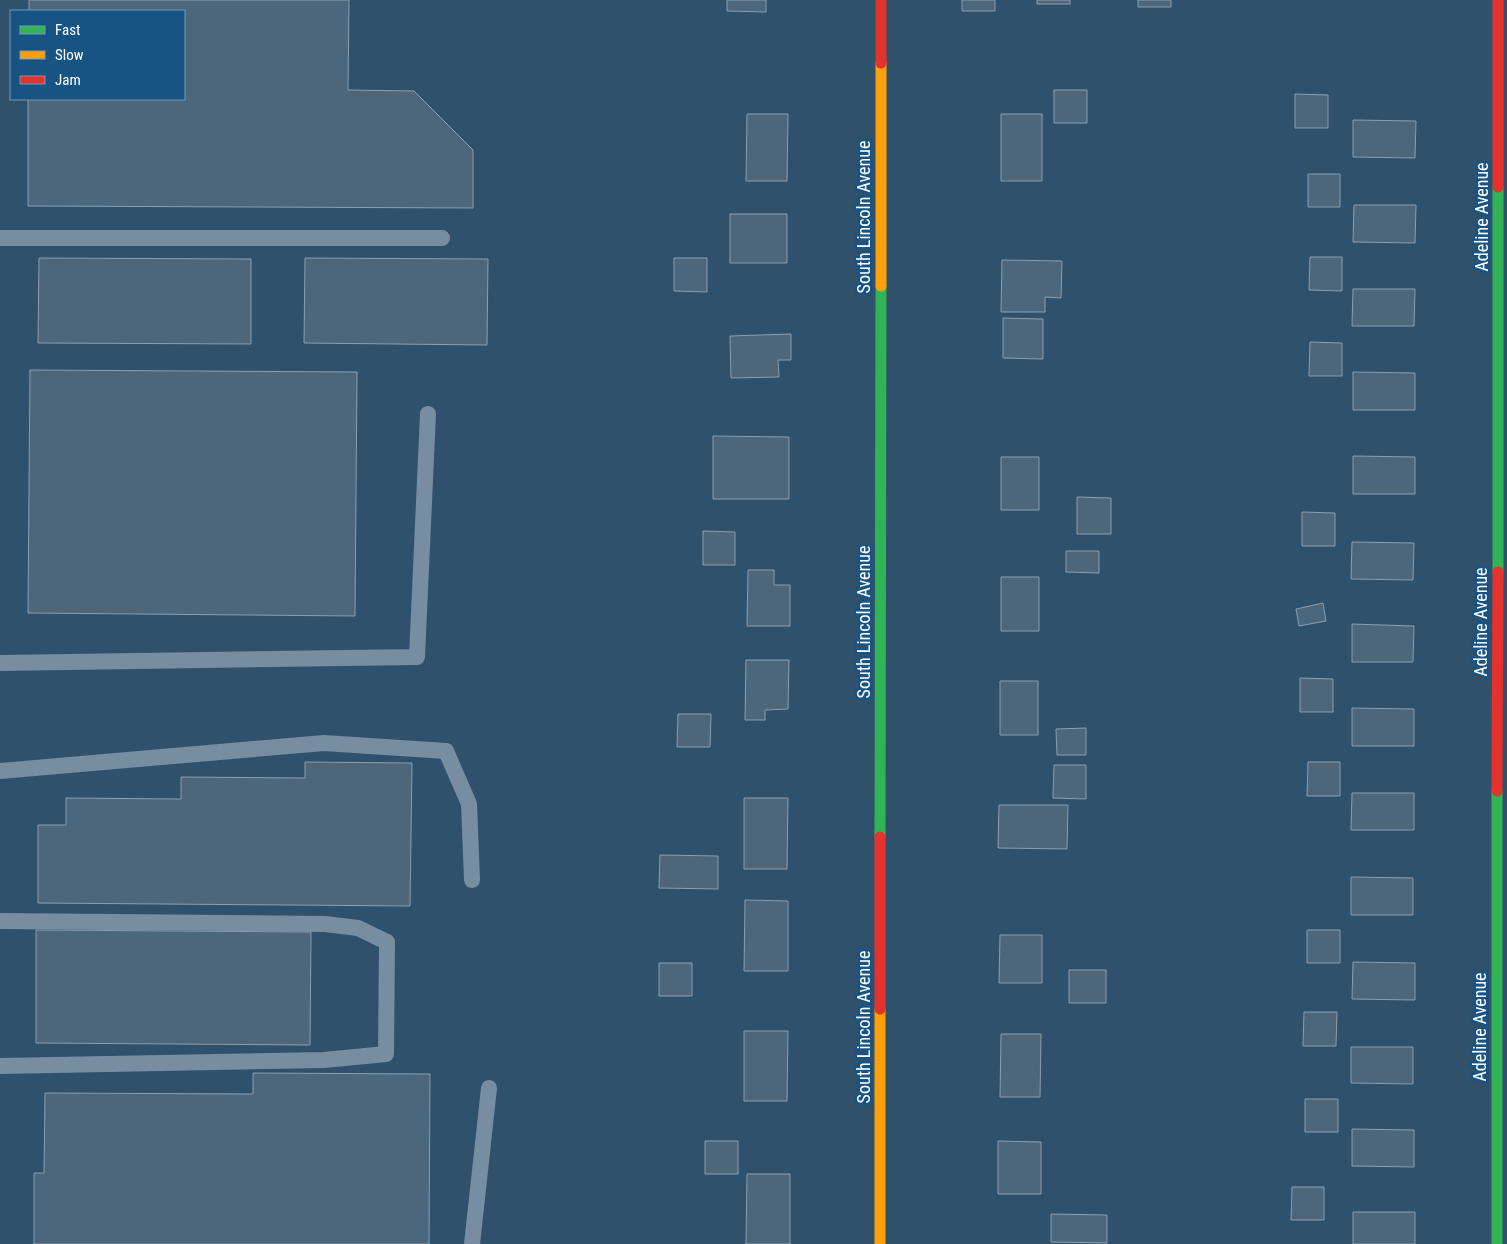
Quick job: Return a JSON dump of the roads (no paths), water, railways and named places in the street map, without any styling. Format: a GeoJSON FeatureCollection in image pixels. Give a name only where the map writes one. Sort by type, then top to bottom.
{"type":"FeatureCollection","features":[{"type":"Feature","properties":{"kind":"street","name":"South Lincoln Avenue"},"geometry":{"type":"LineString","coordinates":[[880,1244],[881,0]]}},
{"type":"Feature","properties":{"kind":"street","name":"Adeline Avenue"},"geometry":{"type":"LineString","coordinates":[[1497,1244],[1498,0]]}},
{"type":"Feature","properties":{"kind":"lane"},"geometry":{"type":"LineString","coordinates":[[0,238],[442,238]]}},
{"type":"Feature","properties":{"kind":"lane"},"geometry":{"type":"LineString","coordinates":[[0,663],[417,657],[428,414]]}},
{"type":"Feature","properties":{"kind":"lane"},"geometry":{"type":"LineString","coordinates":[[0,771],[324,743],[446,751],[468,804],[472,880]]}},
{"type":"Feature","properties":{"kind":"lane"},"geometry":{"type":"LineString","coordinates":[[0,921],[325,924],[358,928],[387,942],[386,1054],[324,1060],[0,1066]]}},
{"type":"Feature","properties":{"kind":"lane"},"geometry":{"type":"LineString","coordinates":[[472,1244],[489,1088]]}}]}
